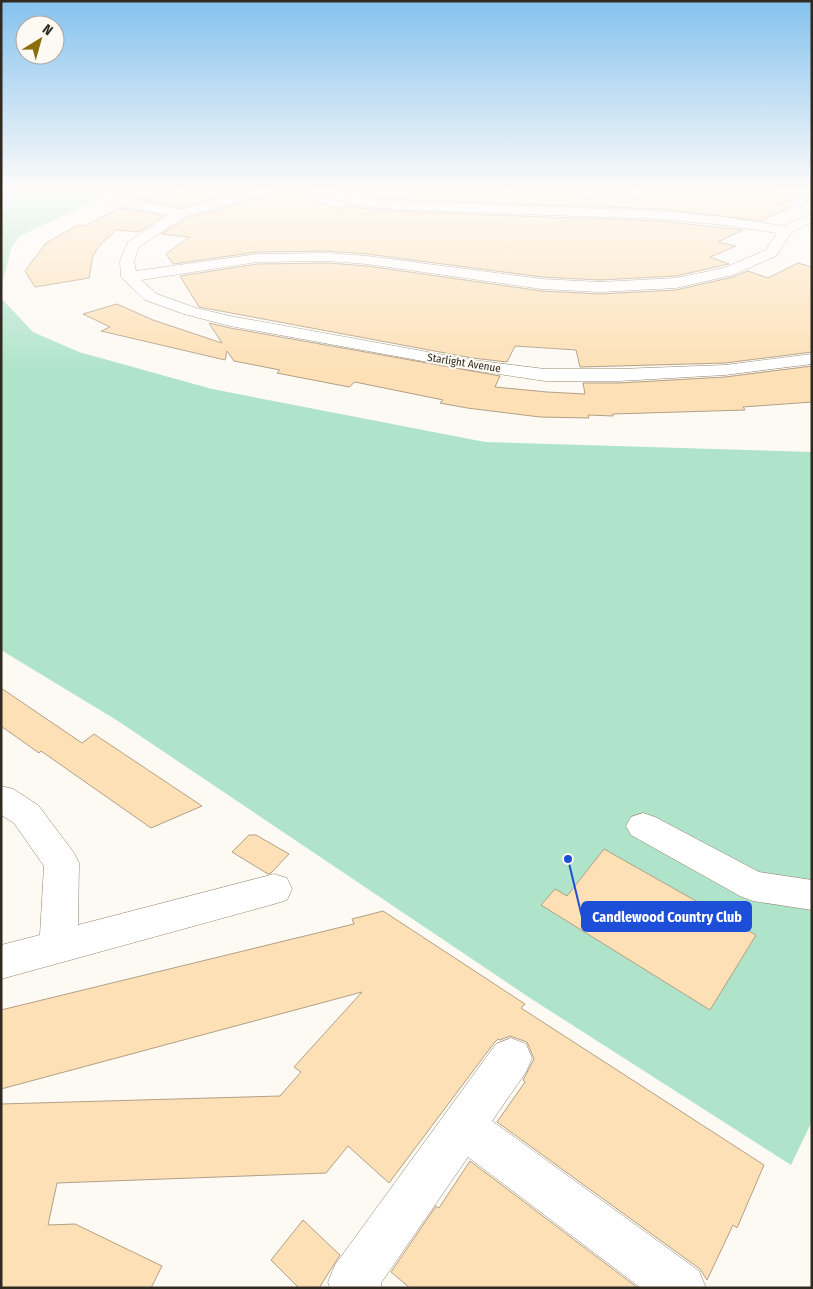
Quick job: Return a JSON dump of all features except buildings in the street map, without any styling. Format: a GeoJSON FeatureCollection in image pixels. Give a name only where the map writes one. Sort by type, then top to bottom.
{"type":"FeatureCollection","features":[{"type":"Feature","properties":{"kind":"street"},"geometry":{"type":"LineString","coordinates":[[130,251],[126,261],[130,277],[257,258],[328,257],[367,260],[542,284],[600,287],[676,283],[728,272],[772,251]]}},
{"type":"Feature","properties":{"kind":"street","name":"Starlight Avenue"},"geometry":{"type":"LineString","coordinates":[[130,277],[152,297],[190,311],[230,322],[472,365],[544,375],[619,376],[725,370],[812,359]]}},
{"type":"Feature","properties":{"kind":"street"},"geometry":{"type":"LineString","coordinates":[[1,798],[26,814],[62,864],[58,947]]}},
{"type":"Feature","properties":{"kind":"street"},"geometry":{"type":"LineString","coordinates":[[643,826],[753,886],[812,895]]}},
{"type":"Feature","properties":{"kind":"street"},"geometry":{"type":"LineString","coordinates":[[1,962],[274,889]]}},
{"type":"Feature","properties":{"kind":"street"},"geometry":{"type":"LineString","coordinates":[[358,1288],[352,1282],[511,1058]]}},
{"type":"Feature","properties":{"kind":"street"},"geometry":{"type":"LineString","coordinates":[[463,1126],[682,1288]]}},
{"type":"Feature","properties":{"kind":"green space"},"geometry":{"type":"Polygon","coordinates":[[[1,251],[11,251],[1,288],[1,251]]]}},
{"type":"Feature","properties":{"kind":"green space"},"geometry":{"type":"Polygon","coordinates":[[[1,298],[33,332],[79,352],[212,389],[485,442],[812,452],[812,1121],[791,1165],[530,998],[118,721],[1,650],[1,298]]]}},
{"type":"Feature","properties":{"kind":"place","name":"Candlewood Country Club"},"geometry":{"type":"Point","coordinates":[568,859]}}]}
